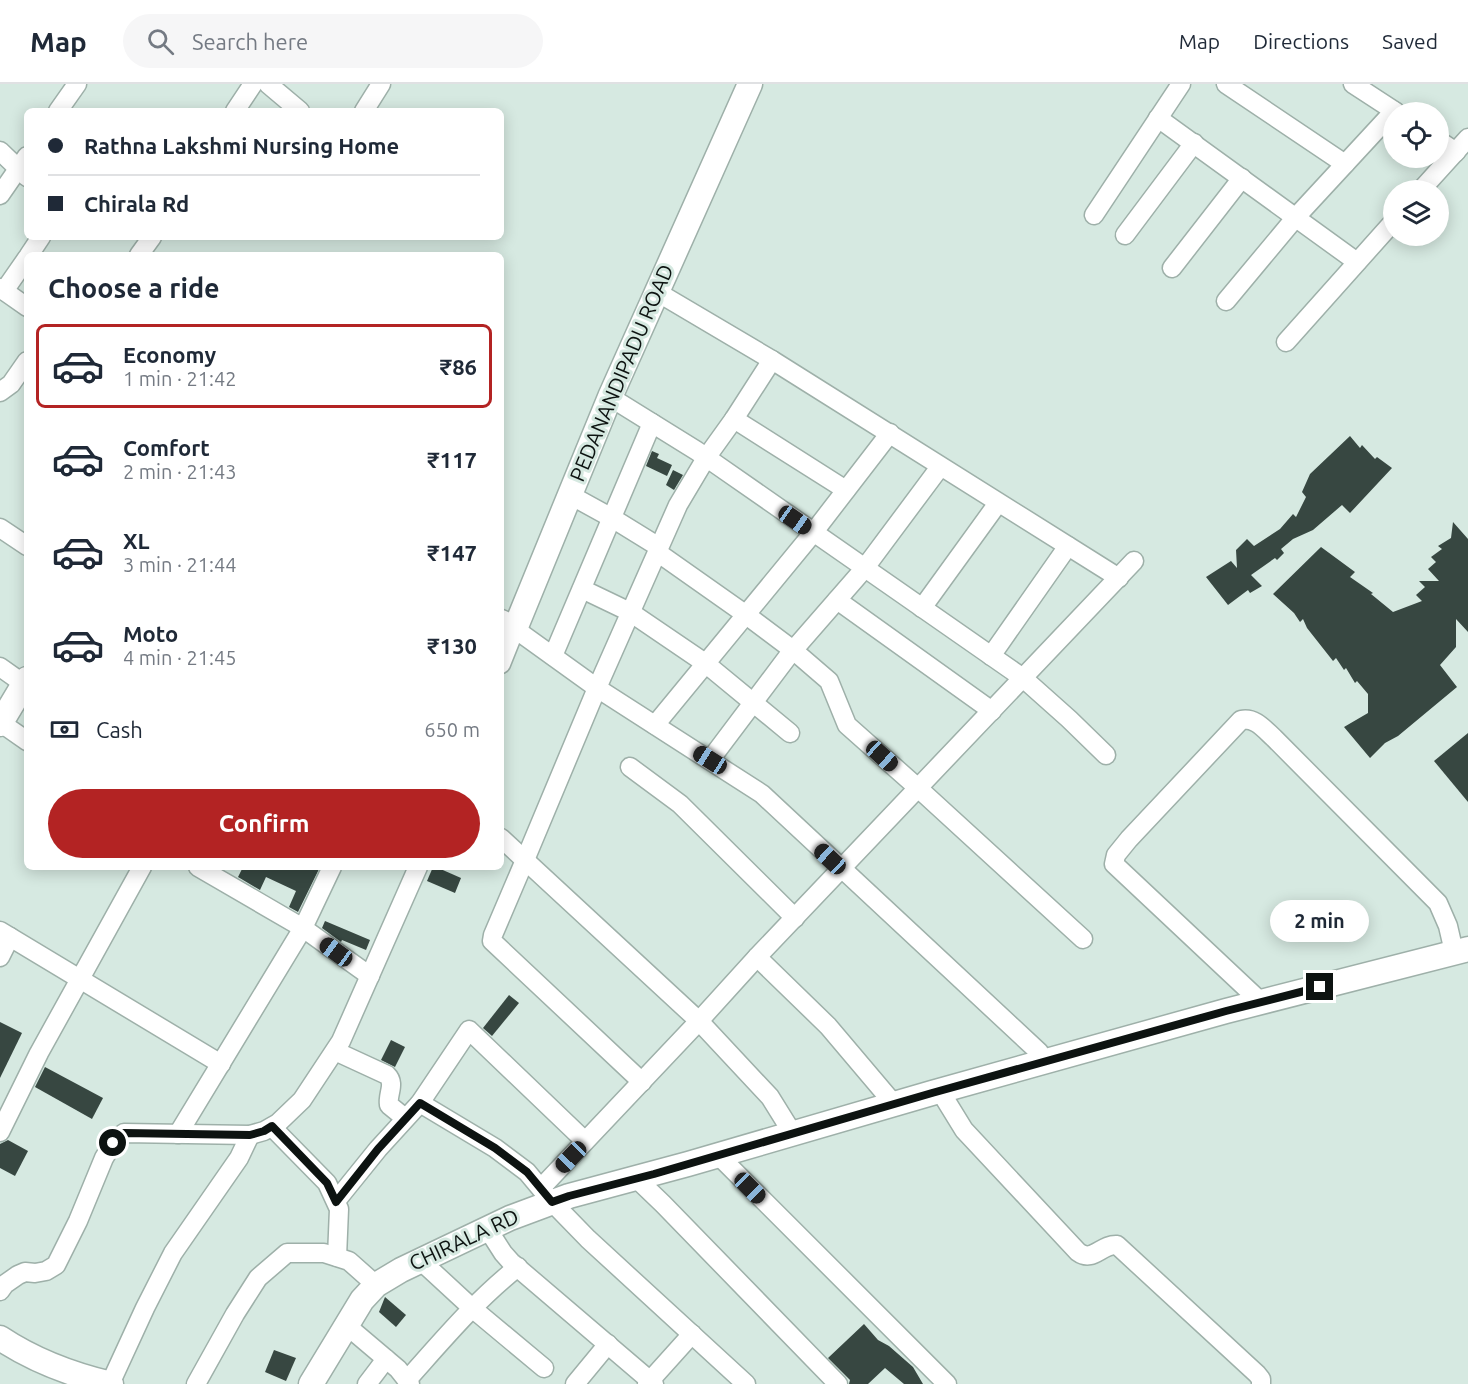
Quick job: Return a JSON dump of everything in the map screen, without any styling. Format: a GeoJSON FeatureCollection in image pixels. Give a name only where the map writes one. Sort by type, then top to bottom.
{"type":"FeatureCollection","features":[{"type":"Feature","properties":{"kind":"main road","name":"PEDANANDIPADU ROAD"},"geometry":{"type":"LineString","coordinates":[[508,625],[570,495],[610,397],[750,84]]}},
{"type":"Feature","properties":{"kind":"main road"},"geometry":{"type":"LineString","coordinates":[[0,724],[24,684]]}},
{"type":"Feature","properties":{"kind":"main road","name":"CHIRALA RD"},"geometry":{"type":"LineString","coordinates":[[311,1384],[362,1300],[376,1285],[420,1260],[510,1218],[547,1195],[569,1196],[637,1179],[1043,1062],[1461,950]]}},
{"type":"Feature","properties":{"kind":"main road"},"geometry":{"type":"LineString","coordinates":[[0,1338],[15,1348],[48,1363],[107,1384]]}},
{"type":"Feature","properties":{"kind":"street"},"geometry":{"type":"LineString","coordinates":[[60,108],[77,84]]}},
{"type":"Feature","properties":{"kind":"street"},"geometry":{"type":"LineString","coordinates":[[237,108],[254,84]]}},
{"type":"Feature","properties":{"kind":"street"},"geometry":{"type":"LineString","coordinates":[[268,84],[296,108]]}},
{"type":"Feature","properties":{"kind":"street"},"geometry":{"type":"LineString","coordinates":[[366,108],[381,84]]}},
{"type":"Feature","properties":{"kind":"street"},"geometry":{"type":"LineString","coordinates":[[1094,215],[1181,84]]}},
{"type":"Feature","properties":{"kind":"street"},"geometry":{"type":"LineString","coordinates":[[1227,84],[1345,164]]}},
{"type":"Feature","properties":{"kind":"street"},"geometry":{"type":"LineString","coordinates":[[1353,84],[1383,104]]}},
{"type":"Feature","properties":{"kind":"street"},"geometry":{"type":"LineString","coordinates":[[1158,118],[1357,262]]}},
{"type":"Feature","properties":{"kind":"street"},"geometry":{"type":"LineString","coordinates":[[1226,301],[1296,217],[1383,124]]}},
{"type":"Feature","properties":{"kind":"street"},"geometry":{"type":"LineString","coordinates":[[1430,180],[1468,138]]}},
{"type":"Feature","properties":{"kind":"street"},"geometry":{"type":"LineString","coordinates":[[1125,235],[1194,143]]}},
{"type":"Feature","properties":{"kind":"street"},"geometry":{"type":"LineString","coordinates":[[1449,147],[1456,152]]}},
{"type":"Feature","properties":{"kind":"street"},"geometry":{"type":"LineString","coordinates":[[0,151],[24,167],[0,195]]}},
{"type":"Feature","properties":{"kind":"street"},"geometry":{"type":"LineString","coordinates":[[1172,268],[1242,178]]}},
{"type":"Feature","properties":{"kind":"street"},"geometry":{"type":"LineString","coordinates":[[1286,342],[1383,233]]}},
{"type":"Feature","properties":{"kind":"street"},"geometry":{"type":"LineString","coordinates":[[24,261],[2,290],[24,305]]}},
{"type":"Feature","properties":{"kind":"street"},"geometry":{"type":"LineString","coordinates":[[657,292],[890,433],[1119,578]]}},
{"type":"Feature","properties":{"kind":"street"},"geometry":{"type":"LineString","coordinates":[[642,1082],[492,941],[493,935],[597,688],[678,505],[706,458],[772,360]]}},
{"type":"Feature","properties":{"kind":"street"},"geometry":{"type":"LineString","coordinates":[[0,392],[11,384],[24,365]]}},
{"type":"Feature","properties":{"kind":"street"},"geometry":{"type":"LineString","coordinates":[[610,397],[706,458],[1023,678],[1106,755]]}},
{"type":"Feature","properties":{"kind":"street"},"geometry":{"type":"LineString","coordinates":[[734,419],[846,490]]}},
{"type":"Feature","properties":{"kind":"street"},"geometry":{"type":"LineString","coordinates":[[553,656],[652,423]]}},
{"type":"Feature","properties":{"kind":"street"},"geometry":{"type":"LineString","coordinates":[[656,725],[813,533],[890,433]]}},
{"type":"Feature","properties":{"kind":"street"},"geometry":{"type":"LineString","coordinates":[[710,760],[793,650],[864,569],[940,466]]}},
{"type":"Feature","properties":{"kind":"street"},"geometry":{"type":"LineString","coordinates":[[570,495],[612,518],[658,550],[793,650],[829,681],[847,724],[1083,939]]}},
{"type":"Feature","properties":{"kind":"street"},"geometry":{"type":"LineString","coordinates":[[922,608],[998,503]]}},
{"type":"Feature","properties":{"kind":"street"},"geometry":{"type":"LineString","coordinates":[[0,528],[24,544]]}},
{"type":"Feature","properties":{"kind":"street"},"geometry":{"type":"LineString","coordinates":[[991,656],[1068,546]]}},
{"type":"Feature","properties":{"kind":"street"},"geometry":{"type":"LineString","coordinates":[[547,1195],[585,1142],[757,957],[1134,561]]}},
{"type":"Feature","properties":{"kind":"street"},"geometry":{"type":"LineString","coordinates":[[582,589],[630,612],[705,663],[790,733]]}},
{"type":"Feature","properties":{"kind":"street"},"geometry":{"type":"LineString","coordinates":[[837,600],[992,711]]}},
{"type":"Feature","properties":{"kind":"street"},"geometry":{"type":"LineString","coordinates":[[508,625],[597,688],[762,794],[1038,1052],[1043,1062]]}},
{"type":"Feature","properties":{"kind":"street","name":"PEDANANDIPADU ROAD"},"geometry":{"type":"LineString","coordinates":[[504,647],[508,625]]}},
{"type":"Feature","properties":{"kind":"street"},"geometry":{"type":"LineString","coordinates":[[0,667],[24,680]]}},
{"type":"Feature","properties":{"kind":"street"},"geometry":{"type":"LineString","coordinates":[[1261,1002],[1114,864],[1116,855],[1141,826],[1245,718],[1256,722],[1274,738],[1438,903],[1461,950]]}},
{"type":"Feature","properties":{"kind":"street"},"geometry":{"type":"LineString","coordinates":[[0,724],[24,739]]}},
{"type":"Feature","properties":{"kind":"street"},"geometry":{"type":"LineString","coordinates":[[630,767],[680,804],[795,918]]}},
{"type":"Feature","properties":{"kind":"street"},"geometry":{"type":"LineString","coordinates":[[504,841],[699,1021],[770,1097],[793,1134]]}},
{"type":"Feature","properties":{"kind":"street"},"geometry":{"type":"LineString","coordinates":[[0,1132],[39,1053],[140,870]]}},
{"type":"Feature","properties":{"kind":"street"},"geometry":{"type":"LineString","coordinates":[[210,870],[227,874],[370,976]]}},
{"type":"Feature","properties":{"kind":"street"},"geometry":{"type":"LineString","coordinates":[[178,1134],[303,928],[331,870]]}},
{"type":"Feature","properties":{"kind":"street"},"geometry":{"type":"LineString","coordinates":[[0,1291],[5,1284],[18,1275],[25,1272],[46,1271],[56,1265],[78,1221],[104,1158],[113,1143],[124,1133],[250,1135],[264,1131],[278,1123],[302,1100],[342,1041],[417,870]]}},
{"type":"Feature","properties":{"kind":"street"},"geometry":{"type":"LineString","coordinates":[[0,957],[5,934],[220,1064]]}},
{"type":"Feature","properties":{"kind":"street"},"geometry":{"type":"LineString","coordinates":[[757,957],[828,1026],[894,1104]]}},
{"type":"Feature","properties":{"kind":"street"},"geometry":{"type":"LineString","coordinates":[[336,1202],[378,1149],[420,1103],[469,1030],[585,1142]]}},
{"type":"Feature","properties":{"kind":"street"},"geometry":{"type":"LineString","coordinates":[[335,1051],[387,1075],[392,1083],[388,1098],[389,1105],[405,1119]]}},
{"type":"Feature","properties":{"kind":"street"},"geometry":{"type":"LineString","coordinates":[[940,1091],[964,1130],[1078,1252],[1090,1256],[1111,1245],[1117,1245],[1257,1374],[1261,1379],[1261,1384]]}},
{"type":"Feature","properties":{"kind":"street"},"geometry":{"type":"LineString","coordinates":[[420,1103],[495,1148],[527,1172],[588,1239],[746,1384]]}},
{"type":"Feature","properties":{"kind":"street"},"geometry":{"type":"LineString","coordinates":[[272,1126],[327,1183],[339,1209],[337,1257]]}},
{"type":"Feature","properties":{"kind":"street"},"geometry":{"type":"LineString","coordinates":[[107,1384],[173,1253],[239,1158],[250,1135]]}},
{"type":"Feature","properties":{"kind":"street"},"geometry":{"type":"LineString","coordinates":[[718,1155],[947,1384]]}},
{"type":"Feature","properties":{"kind":"street"},"geometry":{"type":"LineString","coordinates":[[637,1179],[838,1384]]}},
{"type":"Feature","properties":{"kind":"street"},"geometry":{"type":"LineString","coordinates":[[487,1228],[503,1253],[518,1268],[608,1344],[650,1383],[692,1334]]}},
{"type":"Feature","properties":{"kind":"street"},"geometry":{"type":"LineString","coordinates":[[196,1384],[258,1278],[286,1253],[324,1253],[349,1261],[376,1285]]}},
{"type":"Feature","properties":{"kind":"street"},"geometry":{"type":"LineString","coordinates":[[420,1260],[472,1308],[544,1368]]}},
{"type":"Feature","properties":{"kind":"street"},"geometry":{"type":"LineString","coordinates":[[346,1325],[398,1369],[409,1382],[472,1308],[518,1268]]}},
{"type":"Feature","properties":{"kind":"street"},"geometry":{"type":"LineString","coordinates":[[574,1384],[608,1344]]}},
{"type":"Feature","properties":{"kind":"street"},"geometry":{"type":"LineString","coordinates":[[367,1384],[386,1359]]}},
{"type":"Feature","properties":{"kind":"building"},"geometry":{"type":"Polygon","coordinates":[[[1350,436],[1360,448],[1362,445],[1375,459],[1377,457],[1392,468],[1350,513],[1342,505],[1313,530],[1293,539],[1281,549],[1284,553],[1277,560],[1275,558],[1251,575],[1262,586],[1250,593],[1248,590],[1228,605],[1206,577],[1231,561],[1237,568],[1236,550],[1247,539],[1254,546],[1280,529],[1293,514],[1296,517],[1306,497],[1302,492],[1310,474],[1350,436]]]}},
{"type":"Feature","properties":{"kind":"building"},"geometry":{"type":"Polygon","coordinates":[[[652,451],[659,454],[657,458],[672,465],[667,476],[646,466],[652,451]]]}},
{"type":"Feature","properties":{"kind":"building"},"geometry":{"type":"Polygon","coordinates":[[[673,470],[683,475],[674,490],[666,485],[673,470]]]}},
{"type":"Feature","properties":{"kind":"building"},"geometry":{"type":"Polygon","coordinates":[[[1453,522],[1468,539],[1468,632],[1456,619],[1456,647],[1440,665],[1457,687],[1398,736],[1385,743],[1370,758],[1344,727],[1368,713],[1368,694],[1357,681],[1355,683],[1346,668],[1344,670],[1336,658],[1333,661],[1307,628],[1303,619],[1300,622],[1294,613],[1273,594],[1321,547],[1355,572],[1350,577],[1373,593],[1371,594],[1393,612],[1422,601],[1416,595],[1425,587],[1419,581],[1439,581],[1428,569],[1436,562],[1431,557],[1442,549],[1438,546],[1451,538],[1453,522]]]}},
{"type":"Feature","properties":{"kind":"building"},"geometry":{"type":"Polygon","coordinates":[[[1468,733],[1468,802],[1434,761],[1468,733]]]}},
{"type":"Feature","properties":{"kind":"building"},"geometry":{"type":"Polygon","coordinates":[[[242,870],[319,870],[298,912],[289,907],[296,891],[266,877],[260,890],[238,877],[242,870]]]}},
{"type":"Feature","properties":{"kind":"building"},"geometry":{"type":"Polygon","coordinates":[[[432,870],[443,870],[461,878],[455,893],[427,881],[432,870]]]}},
{"type":"Feature","properties":{"kind":"building"},"geometry":{"type":"Polygon","coordinates":[[[325,921],[370,940],[366,950],[342,940],[341,942],[322,928],[325,921]]]}},
{"type":"Feature","properties":{"kind":"building"},"geometry":{"type":"Polygon","coordinates":[[[509,995],[519,1003],[492,1036],[483,1028],[509,995]]]}},
{"type":"Feature","properties":{"kind":"building"},"geometry":{"type":"Polygon","coordinates":[[[0,1022],[22,1033],[0,1078],[0,1022]]]}},
{"type":"Feature","properties":{"kind":"building"},"geometry":{"type":"Polygon","coordinates":[[[391,1040],[405,1047],[395,1067],[381,1060],[391,1040]]]}},
{"type":"Feature","properties":{"kind":"building"},"geometry":{"type":"Polygon","coordinates":[[[45,1067],[103,1098],[92,1119],[35,1087],[45,1067]]]}},
{"type":"Feature","properties":{"kind":"building"},"geometry":{"type":"Polygon","coordinates":[[[8,1140],[28,1151],[15,1176],[0,1168],[0,1144],[8,1140]]]}},
{"type":"Feature","properties":{"kind":"building"},"geometry":{"type":"Polygon","coordinates":[[[385,1297],[406,1315],[396,1327],[379,1312],[385,1297]]]}},
{"type":"Feature","properties":{"kind":"building"},"geometry":{"type":"Polygon","coordinates":[[[864,1324],[878,1340],[889,1346],[913,1367],[923,1384],[904,1384],[885,1368],[868,1384],[849,1384],[850,1380],[828,1358],[864,1324]]]}},
{"type":"Feature","properties":{"kind":"building"},"geometry":{"type":"Polygon","coordinates":[[[274,1350],[296,1358],[286,1381],[265,1372],[274,1350]]]}},
{"type":"Feature","properties":{"kind":"route"},"geometry":{"type":"LineString","coordinates":[[113,1143],[124,1133],[250,1135],[272,1126],[327,1183],[336,1202],[378,1149],[420,1103],[495,1148],[527,1172],[552,1202],[932,1093],[1320,987]]}}]}
